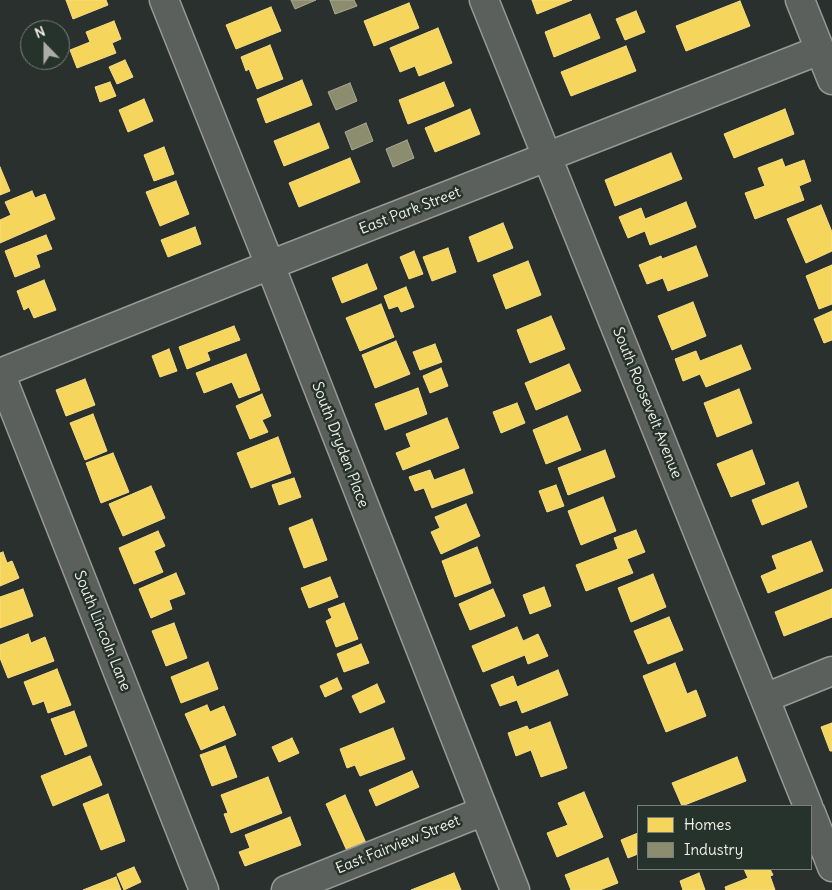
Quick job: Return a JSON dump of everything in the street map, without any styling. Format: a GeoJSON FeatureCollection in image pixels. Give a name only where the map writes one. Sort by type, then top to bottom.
{"type":"FeatureCollection","features":[{"type":"Feature","properties":{"kind":"street","name":"South Dryden Place"},"geometry":{"type":"LineString","coordinates":[[164,0],[515,890]]}},
{"type":"Feature","properties":{"kind":"street","name":"South Roosevelt Avenue"},"geometry":{"type":"LineString","coordinates":[[484,0],[808,805]]}},
{"type":"Feature","properties":{"kind":"street"},"geometry":{"type":"LineString","coordinates":[[807,2],[828,67]]}},
{"type":"Feature","properties":{"kind":"street","name":"East Park Street"},"geometry":{"type":"LineString","coordinates":[[0,373],[548,157],[828,67]]}},
{"type":"Feature","properties":{"kind":"street","name":"South Lincoln Lane"},"geometry":{"type":"LineString","coordinates":[[0,373],[204,890]]}},
{"type":"Feature","properties":{"kind":"street"},"geometry":{"type":"LineString","coordinates":[[765,698],[832,670]]}},
{"type":"Feature","properties":{"kind":"street","name":"East Fairview Street"},"geometry":{"type":"LineString","coordinates":[[286,890],[484,811]]}},
{"type":"Feature","properties":{"kind":"street"},"geometry":{"type":"LineString","coordinates":[[812,816],[832,867]]}},
{"type":"Feature","properties":{"kind":"building: Homes"},"geometry":{"type":"Polygon","coordinates":[[[66,0],[106,0],[108,5],[73,19],[66,0]]]}},
{"type":"Feature","properties":{"kind":"building: Homes"},"geometry":{"type":"Polygon","coordinates":[[[532,0],[572,0],[537,14],[532,0]]]}},
{"type":"Feature","properties":{"kind":"building: Homes"},"geometry":{"type":"Polygon","coordinates":[[[740,1],[750,26],[686,51],[676,26],[740,1]]]}},
{"type":"Feature","properties":{"kind":"building: Homes"},"geometry":{"type":"Polygon","coordinates":[[[409,3],[419,28],[374,46],[364,21],[409,3]]]}},
{"type":"Feature","properties":{"kind":"building: Homes"},"geometry":{"type":"Polygon","coordinates":[[[271,7],[281,31],[236,49],[226,25],[271,7]]]}},
{"type":"Feature","properties":{"kind":"building: Homes"},"geometry":{"type":"Polygon","coordinates":[[[636,11],[645,32],[625,40],[616,19],[636,11]]]}},
{"type":"Feature","properties":{"kind":"building: Homes"},"geometry":{"type":"Polygon","coordinates":[[[590,14],[600,38],[554,57],[545,32],[590,14]]]}},
{"type":"Feature","properties":{"kind":"building: Homes"},"geometry":{"type":"Polygon","coordinates":[[[114,21],[121,39],[112,43],[116,53],[77,68],[70,50],[90,42],[86,32],[114,21]]]}},
{"type":"Feature","properties":{"kind":"building: Homes"},"geometry":{"type":"Polygon","coordinates":[[[438,28],[452,63],[419,76],[415,66],[400,72],[390,48],[438,28]]]}},
{"type":"Feature","properties":{"kind":"building: Homes"},"geometry":{"type":"Polygon","coordinates":[[[270,45],[283,79],[257,89],[249,69],[246,71],[241,57],[270,45]]]}},
{"type":"Feature","properties":{"kind":"building: Homes"},"geometry":{"type":"Polygon","coordinates":[[[626,46],[636,71],[571,96],[561,72],[626,46]]]}},
{"type":"Feature","properties":{"kind":"building: Homes"},"geometry":{"type":"Polygon","coordinates":[[[125,60],[133,77],[117,84],[109,67],[125,60]]]}},
{"type":"Feature","properties":{"kind":"building: Homes"},"geometry":{"type":"Polygon","coordinates":[[[302,80],[312,105],[266,123],[257,99],[302,80]]]}},
{"type":"Feature","properties":{"kind":"building: Homes"},"geometry":{"type":"Polygon","coordinates":[[[110,82],[116,96],[100,102],[95,87],[110,82]]]}},
{"type":"Feature","properties":{"kind":"building: Homes"},"geometry":{"type":"Polygon","coordinates":[[[444,82],[454,106],[408,124],[399,100],[444,82]]]}},
{"type":"Feature","properties":{"kind":"building: Homes"},"geometry":{"type":"Polygon","coordinates":[[[144,99],[153,121],[128,132],[119,110],[144,99]]]}},
{"type":"Feature","properties":{"kind":"building: Homes"},"geometry":{"type":"Polygon","coordinates":[[[470,109],[480,134],[435,152],[425,128],[470,109]]]}},
{"type":"Feature","properties":{"kind":"building: Homes"},"geometry":{"type":"Polygon","coordinates":[[[785,109],[794,134],[734,158],[724,134],[785,109]]]}},
{"type":"Feature","properties":{"kind":"building: Homes"},"geometry":{"type":"Polygon","coordinates":[[[319,123],[329,148],[284,166],[274,141],[319,123]]]}},
{"type":"Feature","properties":{"kind":"building: Homes"},"geometry":{"type":"Polygon","coordinates":[[[164,147],[174,174],[154,181],[144,155],[164,147]]]}},
{"type":"Feature","properties":{"kind":"building: Homes"},"geometry":{"type":"Polygon","coordinates":[[[671,153],[682,179],[615,206],[605,180],[671,153]]]}},
{"type":"Feature","properties":{"kind":"building: Homes"},"geometry":{"type":"Polygon","coordinates":[[[350,158],[360,182],[299,207],[289,183],[350,158]]]}},
{"type":"Feature","properties":{"kind":"building: Homes"},"geometry":{"type":"Polygon","coordinates":[[[782,159],[785,167],[804,160],[811,181],[799,186],[804,200],[755,219],[745,193],[765,186],[758,168],[782,159]]]}},
{"type":"Feature","properties":{"kind":"building: Homes"},"geometry":{"type":"Polygon","coordinates":[[[0,167],[10,191],[0,195],[0,167]]]}},
{"type":"Feature","properties":{"kind":"building: Homes"},"geometry":{"type":"Polygon","coordinates":[[[176,181],[189,214],[160,226],[146,192],[176,181]]]}},
{"type":"Feature","properties":{"kind":"building: Homes"},"geometry":{"type":"Polygon","coordinates":[[[32,191],[35,198],[45,194],[55,219],[0,243],[0,220],[11,215],[5,202],[32,191]]]}},
{"type":"Feature","properties":{"kind":"building: Homes"},"geometry":{"type":"Polygon","coordinates":[[[686,202],[696,227],[650,245],[645,231],[628,238],[619,217],[641,208],[645,219],[686,202]]]}},
{"type":"Feature","properties":{"kind":"building: Homes"},"geometry":{"type":"Polygon","coordinates":[[[821,205],[832,232],[832,251],[806,263],[787,219],[821,205]]]}},
{"type":"Feature","properties":{"kind":"building: Homes"},"geometry":{"type":"Polygon","coordinates":[[[503,223],[513,248],[478,262],[469,237],[503,223]]]}},
{"type":"Feature","properties":{"kind":"building: Homes"},"geometry":{"type":"Polygon","coordinates":[[[195,227],[201,244],[168,257],[161,240],[195,227]]]}},
{"type":"Feature","properties":{"kind":"building: Homes"},"geometry":{"type":"Polygon","coordinates":[[[46,235],[52,249],[36,255],[40,267],[15,277],[5,251],[46,235]]]}},
{"type":"Feature","properties":{"kind":"building: Homes"},"geometry":{"type":"Polygon","coordinates":[[[696,246],[708,276],[668,291],[663,278],[647,284],[639,265],[661,256],[662,259],[696,246]]]}},
{"type":"Feature","properties":{"kind":"building: Homes"},"geometry":{"type":"Polygon","coordinates":[[[448,248],[456,272],[432,281],[423,257],[448,248]]]}},
{"type":"Feature","properties":{"kind":"building: Homes"},"geometry":{"type":"Polygon","coordinates":[[[414,251],[423,274],[409,279],[400,257],[414,251]]]}},
{"type":"Feature","properties":{"kind":"building: Homes"},"geometry":{"type":"Polygon","coordinates":[[[528,261],[541,295],[506,309],[493,275],[528,261]]]}},
{"type":"Feature","properties":{"kind":"building: Homes"},"geometry":{"type":"Polygon","coordinates":[[[367,264],[377,289],[342,303],[332,278],[367,264]]]}},
{"type":"Feature","properties":{"kind":"building: Homes"},"geometry":{"type":"Polygon","coordinates":[[[832,265],[832,304],[819,309],[806,276],[832,265]]]}},
{"type":"Feature","properties":{"kind":"building: Homes"},"geometry":{"type":"Polygon","coordinates":[[[44,280],[56,310],[34,318],[29,307],[24,310],[17,291],[44,280]]]}},
{"type":"Feature","properties":{"kind":"building: Homes"},"geometry":{"type":"Polygon","coordinates":[[[406,287],[414,307],[401,312],[398,306],[389,309],[384,296],[406,287]]]}},
{"type":"Feature","properties":{"kind":"building: Homes"},"geometry":{"type":"Polygon","coordinates":[[[693,302],[706,336],[672,350],[658,316],[693,302]]]}},
{"type":"Feature","properties":{"kind":"building: Homes"},"geometry":{"type":"Polygon","coordinates":[[[381,304],[394,337],[360,351],[346,318],[381,304]]]}},
{"type":"Feature","properties":{"kind":"building: Homes"},"geometry":{"type":"Polygon","coordinates":[[[832,311],[832,340],[824,343],[814,319],[832,311]]]}},
{"type":"Feature","properties":{"kind":"building: Homes"},"geometry":{"type":"Polygon","coordinates":[[[551,316],[565,349],[530,363],[517,330],[551,316]]]}},
{"type":"Feature","properties":{"kind":"building: Homes"},"geometry":{"type":"Polygon","coordinates":[[[234,326],[240,340],[207,352],[210,360],[187,369],[179,347],[234,326]]]}},
{"type":"Feature","properties":{"kind":"building: Homes"},"geometry":{"type":"Polygon","coordinates":[[[396,341],[410,374],[375,388],[362,355],[396,341]]]}},
{"type":"Feature","properties":{"kind":"building: Homes"},"geometry":{"type":"Polygon","coordinates":[[[435,344],[442,362],[420,370],[413,352],[435,344]]]}},
{"type":"Feature","properties":{"kind":"building: Homes"},"geometry":{"type":"Polygon","coordinates":[[[741,345],[751,369],[706,387],[700,374],[683,381],[675,359],[696,351],[700,361],[741,345]]]}},
{"type":"Feature","properties":{"kind":"building: Homes"},"geometry":{"type":"Polygon","coordinates":[[[169,349],[177,371],[160,377],[152,356],[169,349]]]}},
{"type":"Feature","properties":{"kind":"building: Homes"},"geometry":{"type":"Polygon","coordinates":[[[246,354],[260,390],[239,398],[232,382],[204,393],[196,373],[246,354]]]}},
{"type":"Feature","properties":{"kind":"building: Homes"},"geometry":{"type":"Polygon","coordinates":[[[569,364],[581,391],[536,410],[525,383],[569,364]]]}},
{"type":"Feature","properties":{"kind":"building: Homes"},"geometry":{"type":"Polygon","coordinates":[[[441,368],[448,386],[430,393],[423,376],[441,368]]]}},
{"type":"Feature","properties":{"kind":"building: Homes"},"geometry":{"type":"Polygon","coordinates":[[[85,379],[95,405],[66,416],[56,390],[85,379]]]}},
{"type":"Feature","properties":{"kind":"building: Homes"},"geometry":{"type":"Polygon","coordinates":[[[418,388],[427,414],[385,430],[375,404],[418,388]]]}},
{"type":"Feature","properties":{"kind":"building: Homes"},"geometry":{"type":"Polygon","coordinates":[[[739,389],[752,423],[717,437],[704,403],[739,389]]]}},
{"type":"Feature","properties":{"kind":"building: Homes"},"geometry":{"type":"Polygon","coordinates":[[[262,394],[271,416],[262,420],[268,432],[250,439],[236,406],[262,394]]]}},
{"type":"Feature","properties":{"kind":"building: Homes"},"geometry":{"type":"Polygon","coordinates":[[[517,403],[525,423],[501,433],[493,412],[517,403]]]}},
{"type":"Feature","properties":{"kind":"building: Homes"},"geometry":{"type":"Polygon","coordinates":[[[93,414],[107,451],[85,460],[70,423],[93,414]]]}},
{"type":"Feature","properties":{"kind":"building: Homes"},"geometry":{"type":"Polygon","coordinates":[[[567,416],[581,450],[546,464],[533,430],[567,416]]]}},
{"type":"Feature","properties":{"kind":"building: Homes"},"geometry":{"type":"Polygon","coordinates":[[[447,418],[459,448],[403,470],[396,453],[411,447],[406,434],[447,418]]]}},
{"type":"Feature","properties":{"kind":"building: Homes"},"geometry":{"type":"Polygon","coordinates":[[[278,437],[291,473],[251,488],[237,453],[278,437]]]}},
{"type":"Feature","properties":{"kind":"building: Homes"},"geometry":{"type":"Polygon","coordinates":[[[605,450],[615,477],[568,495],[558,468],[605,450]]]}},
{"type":"Feature","properties":{"kind":"building: Homes"},"geometry":{"type":"Polygon","coordinates":[[[752,450],[765,484],[731,497],[717,464],[752,450]]]}},
{"type":"Feature","properties":{"kind":"building: Homes"},"geometry":{"type":"Polygon","coordinates":[[[113,453],[129,492],[101,503],[86,463],[113,453]]]}},
{"type":"Feature","properties":{"kind":"building: Homes"},"geometry":{"type":"Polygon","coordinates":[[[464,469],[473,493],[432,508],[424,488],[415,491],[409,477],[430,470],[434,480],[464,469]]]}},
{"type":"Feature","properties":{"kind":"building: Homes"},"geometry":{"type":"Polygon","coordinates":[[[294,478],[301,497],[279,505],[272,485],[294,478]]]}},
{"type":"Feature","properties":{"kind":"building: Homes"},"geometry":{"type":"Polygon","coordinates":[[[798,482],[807,507],[762,525],[752,500],[798,482]]]}},
{"type":"Feature","properties":{"kind":"building: Homes"},"geometry":{"type":"Polygon","coordinates":[[[556,485],[564,506],[547,512],[539,491],[556,485]]]}},
{"type":"Feature","properties":{"kind":"building: Homes"},"geometry":{"type":"Polygon","coordinates":[[[151,486],[165,518],[123,536],[109,504],[151,486]]]}},
{"type":"Feature","properties":{"kind":"building: Homes"},"geometry":{"type":"Polygon","coordinates":[[[603,497],[616,531],[581,545],[568,511],[603,497]]]}},
{"type":"Feature","properties":{"kind":"building: Homes"},"geometry":{"type":"Polygon","coordinates":[[[466,504],[480,536],[441,554],[431,532],[440,528],[435,517],[466,504]]]}},
{"type":"Feature","properties":{"kind":"building: Homes"},"geometry":{"type":"Polygon","coordinates":[[[312,519],[327,560],[304,568],[289,528],[312,519]]]}},
{"type":"Feature","properties":{"kind":"building: Homes"},"geometry":{"type":"Polygon","coordinates":[[[636,530],[645,552],[627,559],[633,573],[586,591],[576,565],[618,549],[614,538],[636,530]]]}},
{"type":"Feature","properties":{"kind":"building: Homes"},"geometry":{"type":"Polygon","coordinates":[[[158,531],[165,546],[154,551],[163,572],[134,584],[119,548],[158,531]]]}},
{"type":"Feature","properties":{"kind":"building: Homes"},"geometry":{"type":"Polygon","coordinates":[[[811,541],[823,571],[768,593],[761,576],[777,569],[772,556],[811,541]]]}},
{"type":"Feature","properties":{"kind":"building: Homes"},"geometry":{"type":"Polygon","coordinates":[[[477,547],[491,583],[455,597],[442,561],[477,547]]]}},
{"type":"Feature","properties":{"kind":"building: Homes"},"geometry":{"type":"Polygon","coordinates":[[[3,552],[7,563],[12,561],[19,578],[0,586],[0,553],[3,552]]]}},
{"type":"Feature","properties":{"kind":"building: Homes"},"geometry":{"type":"Polygon","coordinates":[[[176,573],[185,594],[169,600],[172,609],[151,618],[139,589],[176,573]]]}},
{"type":"Feature","properties":{"kind":"building: Homes"},"geometry":{"type":"Polygon","coordinates":[[[653,574],[666,607],[631,622],[618,588],[653,574]]]}},
{"type":"Feature","properties":{"kind":"building: Homes"},"geometry":{"type":"Polygon","coordinates":[[[330,577],[338,597],[309,608],[301,588],[330,577]]]}},
{"type":"Feature","properties":{"kind":"building: Homes"},"geometry":{"type":"Polygon","coordinates":[[[544,587],[551,606],[530,614],[523,595],[544,587]]]}},
{"type":"Feature","properties":{"kind":"building: Homes"},"geometry":{"type":"Polygon","coordinates":[[[23,589],[33,616],[0,628],[0,597],[23,589]]]}},
{"type":"Feature","properties":{"kind":"building: Homes"},"geometry":{"type":"Polygon","coordinates":[[[493,589],[505,616],[470,630],[459,604],[493,589]]]}},
{"type":"Feature","properties":{"kind":"building: Homes"},"geometry":{"type":"Polygon","coordinates":[[[832,589],[832,617],[784,636],[775,612],[832,589]]]}},
{"type":"Feature","properties":{"kind":"building: Homes"},"geometry":{"type":"Polygon","coordinates":[[[344,603],[358,639],[336,647],[326,621],[332,618],[328,609],[344,603]]]}},
{"type":"Feature","properties":{"kind":"building: Homes"},"geometry":{"type":"Polygon","coordinates":[[[669,617],[683,650],[648,664],[634,631],[669,617]]]}},
{"type":"Feature","properties":{"kind":"building: Homes"},"geometry":{"type":"Polygon","coordinates":[[[174,623],[187,658],[166,666],[152,631],[174,623]]]}},
{"type":"Feature","properties":{"kind":"building: Homes"},"geometry":{"type":"Polygon","coordinates":[[[517,627],[523,641],[538,634],[548,656],[528,664],[525,655],[483,672],[472,646],[517,627]]]}},
{"type":"Feature","properties":{"kind":"building: Homes"},"geometry":{"type":"Polygon","coordinates":[[[28,634],[31,643],[45,637],[54,661],[8,678],[0,658],[0,645],[28,634]]]}},
{"type":"Feature","properties":{"kind":"building: Homes"},"geometry":{"type":"Polygon","coordinates":[[[361,644],[369,663],[344,672],[337,654],[361,644]]]}},
{"type":"Feature","properties":{"kind":"building: Homes"},"geometry":{"type":"Polygon","coordinates":[[[208,662],[218,689],[181,703],[171,677],[208,662]]]}},
{"type":"Feature","properties":{"kind":"building: Homes"},"geometry":{"type":"Polygon","coordinates":[[[675,663],[687,694],[696,690],[706,716],[666,732],[643,676],[675,663]]]}},
{"type":"Feature","properties":{"kind":"building: Homes"},"geometry":{"type":"Polygon","coordinates":[[[57,669],[71,705],[48,713],[44,701],[33,705],[24,682],[57,669]]]}},
{"type":"Feature","properties":{"kind":"building: Homes"},"geometry":{"type":"Polygon","coordinates":[[[558,670],[568,695],[522,713],[517,700],[500,706],[491,685],[513,676],[517,687],[558,670]]]}},
{"type":"Feature","properties":{"kind":"building: Homes"},"geometry":{"type":"Polygon","coordinates":[[[337,678],[342,689],[325,697],[320,686],[337,678]]]}},
{"type":"Feature","properties":{"kind":"building: Homes"},"geometry":{"type":"Polygon","coordinates":[[[377,684],[385,702],[360,713],[352,696],[377,684]]]}},
{"type":"Feature","properties":{"kind":"building: Homes"},"geometry":{"type":"Polygon","coordinates":[[[207,705],[210,712],[224,706],[236,735],[201,750],[185,714],[207,705]]]}},
{"type":"Feature","properties":{"kind":"building: Homes"},"geometry":{"type":"Polygon","coordinates":[[[74,711],[87,746],[65,755],[51,719],[74,711]]]}},
{"type":"Feature","properties":{"kind":"building: Homes"},"geometry":{"type":"Polygon","coordinates":[[[550,722],[567,768],[541,777],[531,750],[516,756],[508,733],[527,726],[529,730],[550,722]]]}},
{"type":"Feature","properties":{"kind":"building: Homes"},"geometry":{"type":"Polygon","coordinates":[[[832,723],[832,751],[830,751],[821,727],[832,723]]]}},
{"type":"Feature","properties":{"kind":"building: Homes"},"geometry":{"type":"Polygon","coordinates":[[[393,728],[405,759],[360,776],[355,765],[347,768],[340,749],[393,728]]]}},
{"type":"Feature","properties":{"kind":"building: Homes"},"geometry":{"type":"Polygon","coordinates":[[[292,738],[299,753],[279,762],[272,747],[292,738]]]}},
{"type":"Feature","properties":{"kind":"building: Homes"},"geometry":{"type":"Polygon","coordinates":[[[225,746],[237,777],[212,786],[200,755],[225,746]]]}},
{"type":"Feature","properties":{"kind":"building: Homes"},"geometry":{"type":"Polygon","coordinates":[[[90,756],[102,785],[53,806],[41,776],[90,756]]]}},
{"type":"Feature","properties":{"kind":"building: Homes"},"geometry":{"type":"Polygon","coordinates":[[[737,757],[746,781],[685,805],[682,805],[672,783],[737,757]]]}},
{"type":"Feature","properties":{"kind":"building: Homes"},"geometry":{"type":"Polygon","coordinates":[[[412,771],[419,787],[376,806],[369,790],[412,771]]]}},
{"type":"Feature","properties":{"kind":"building: Homes"},"geometry":{"type":"Polygon","coordinates":[[[268,777],[282,813],[231,833],[224,814],[228,813],[221,795],[268,777]]]}},
{"type":"Feature","properties":{"kind":"building: Homes"},"geometry":{"type":"Polygon","coordinates":[[[584,792],[603,837],[557,857],[547,833],[568,825],[558,803],[584,792]]]}},
{"type":"Feature","properties":{"kind":"building: Homes"},"geometry":{"type":"Polygon","coordinates":[[[108,794],[125,841],[101,850],[83,804],[108,794]]]}},
{"type":"Feature","properties":{"kind":"building: Homes"},"geometry":{"type":"Polygon","coordinates":[[[345,795],[366,843],[347,851],[326,804],[345,795]]]}},
{"type":"Feature","properties":{"kind":"building: Homes"},"geometry":{"type":"Polygon","coordinates":[[[290,817],[301,845],[245,866],[239,852],[250,848],[245,835],[290,817]]]}},
{"type":"Feature","properties":{"kind":"building: Homes"},"geometry":{"type":"Polygon","coordinates":[[[637,833],[637,854],[628,858],[621,840],[637,833]]]}},
{"type":"Feature","properties":{"kind":"building: Homes"},"geometry":{"type":"Polygon","coordinates":[[[608,858],[618,883],[600,890],[571,890],[565,875],[608,858]]]}},
{"type":"Feature","properties":{"kind":"building: Homes"},"geometry":{"type":"Polygon","coordinates":[[[134,867],[141,882],[124,890],[117,874],[134,867]]]}},
{"type":"Feature","properties":{"kind":"building: Homes"},"geometry":{"type":"Polygon","coordinates":[[[744,870],[770,870],[773,875],[770,876],[775,890],[726,890],[725,887],[748,878],[744,870]]]}},
{"type":"Feature","properties":{"kind":"building: Homes"},"geometry":{"type":"Polygon","coordinates":[[[454,873],[461,890],[411,890],[454,873]]]}},
{"type":"Feature","properties":{"kind":"building: Homes"},"geometry":{"type":"Polygon","coordinates":[[[699,873],[705,890],[683,890],[680,881],[699,873]]]}},
{"type":"Feature","properties":{"kind":"building: Homes"},"geometry":{"type":"Polygon","coordinates":[[[116,877],[121,890],[83,890],[116,877]]]}},
{"type":"Feature","properties":{"kind":"building: Industry"},"geometry":{"type":"Polygon","coordinates":[[[291,0],[316,0],[295,9],[291,0]]]}},
{"type":"Feature","properties":{"kind":"building: Industry"},"geometry":{"type":"Polygon","coordinates":[[[330,0],[354,0],[357,6],[335,14],[330,0]]]}},
{"type":"Feature","properties":{"kind":"building: Industry"},"geometry":{"type":"Polygon","coordinates":[[[350,83],[357,101],[336,110],[328,92],[350,83]]]}},
{"type":"Feature","properties":{"kind":"building: Industry"},"geometry":{"type":"Polygon","coordinates":[[[366,123],[373,141],[352,150],[345,132],[366,123]]]}},
{"type":"Feature","properties":{"kind":"building: Industry"},"geometry":{"type":"Polygon","coordinates":[[[407,140],[414,158],[393,167],[386,149],[407,140]]]}}]}
